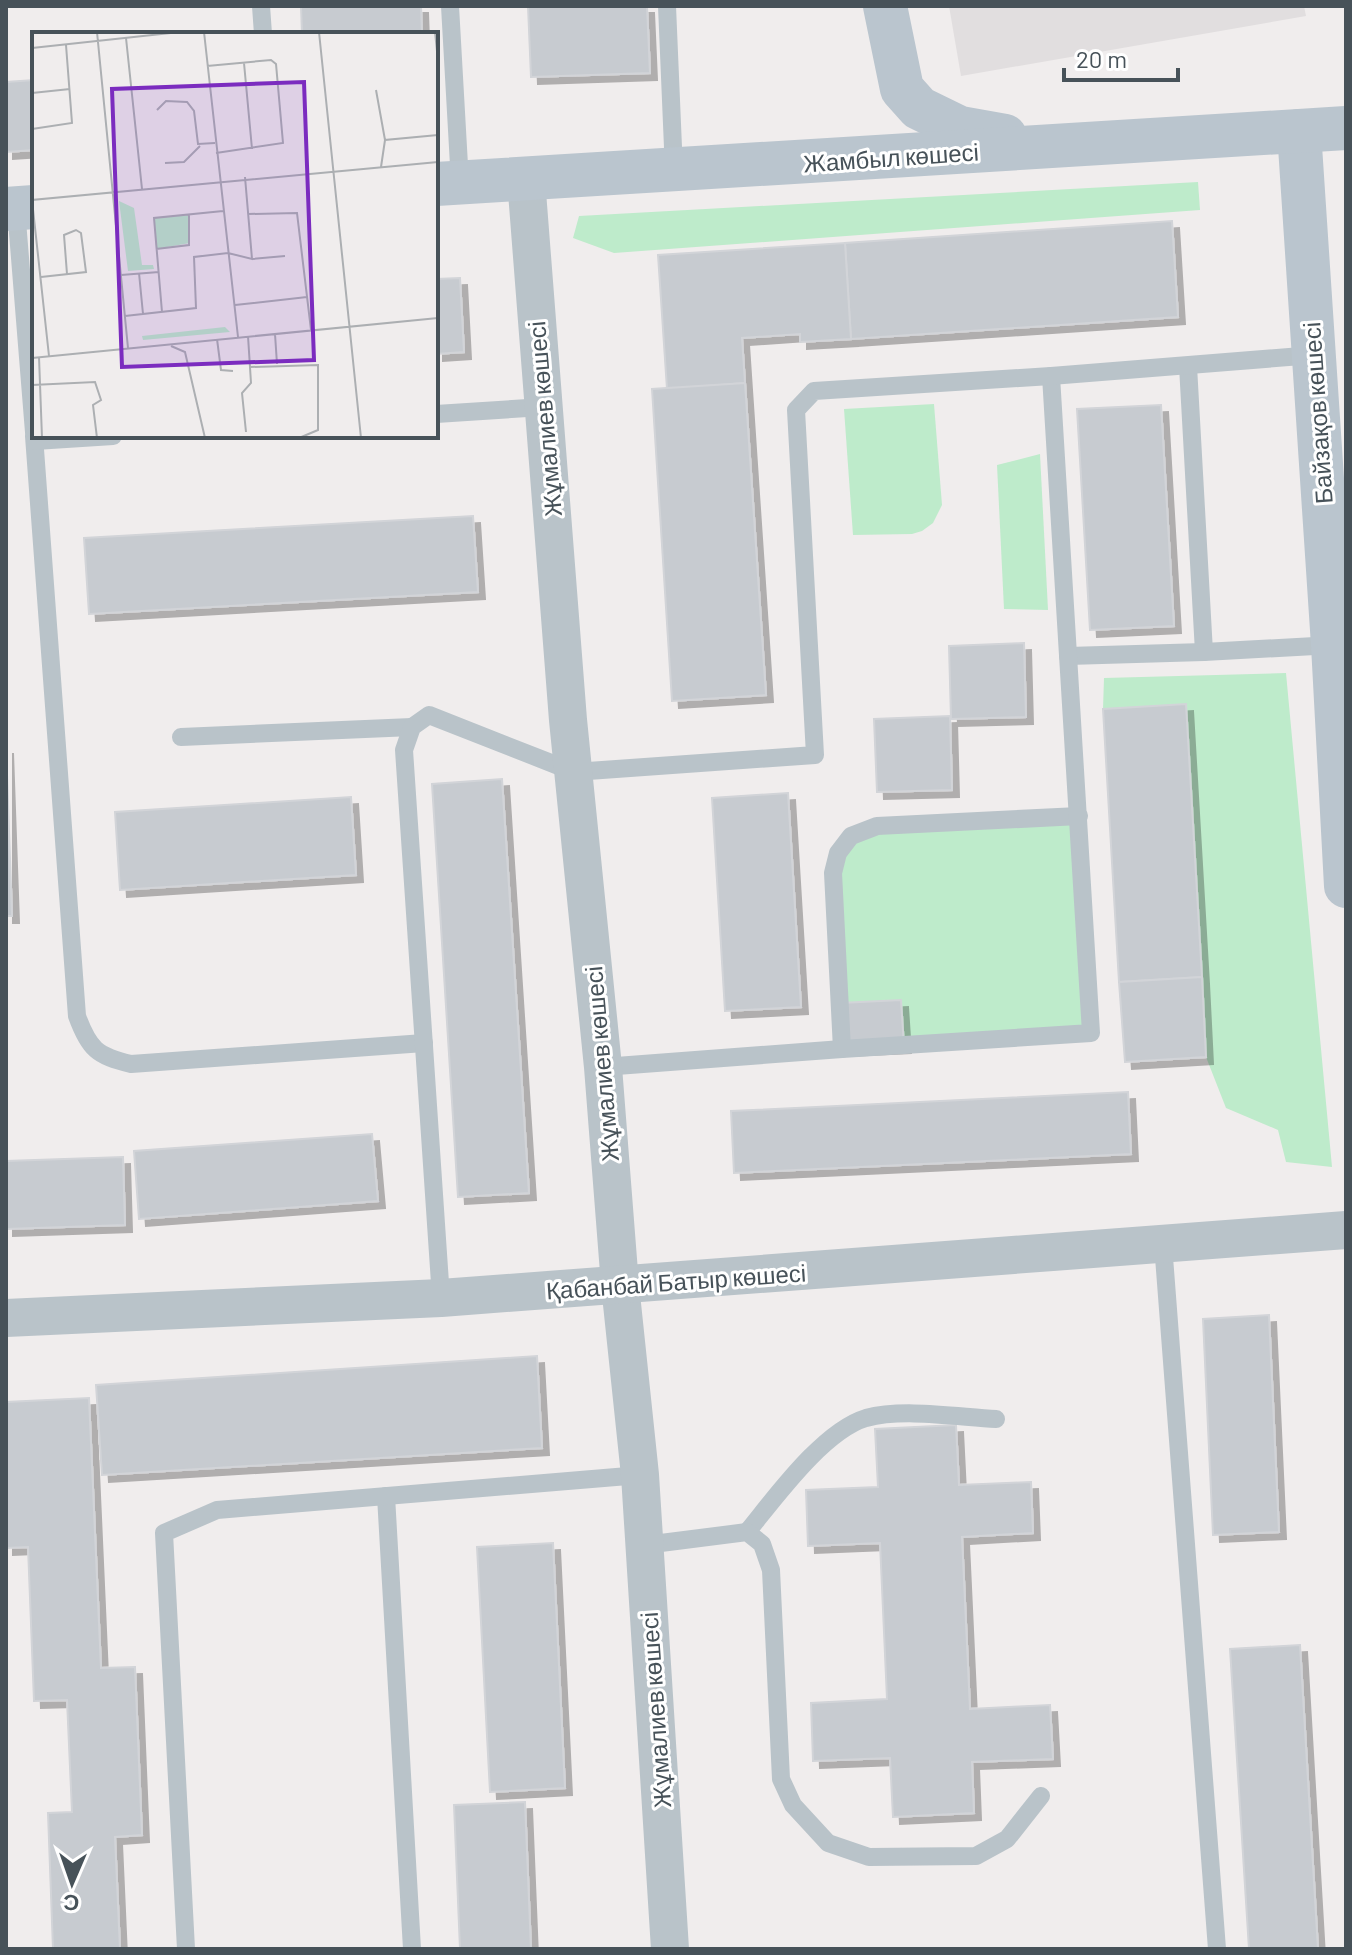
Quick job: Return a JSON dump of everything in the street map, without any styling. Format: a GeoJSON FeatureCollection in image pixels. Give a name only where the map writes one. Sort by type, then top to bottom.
{"type":"FeatureCollection","features":[{"type":"Feature","properties":{"kind":"street"},"geometry":{"type":"LineString","coordinates":[[885,6],[902,89],[919,108],[960,128],[1071,146]]}},
{"type":"Feature","properties":{"kind":"street","name":"Жамбыл көшесі"},"geometry":{"type":"LineString","coordinates":[[448,183],[1346,128]]}},
{"type":"Feature","properties":{"kind":"street","name":"Байзақов көшесі"},"geometry":{"type":"LineString","coordinates":[[1299,131],[1346,886]]}},
{"type":"Feature","properties":{"kind":"street","name":"Жұмалиев көшесі"},"geometry":{"type":"LineString","coordinates":[[526,179],[574,772],[640,1475],[670,1949]]}},
{"type":"Feature","properties":{"kind":"street","name":"Қабанбай Батыр көшесі"},"geometry":{"type":"LineString","coordinates":[[6,1318],[441,1298],[1346,1230]]}},
{"type":"Feature","properties":{"kind":"lane"},"geometry":{"type":"LineString","coordinates":[[261,6],[263,32]]}},
{"type":"Feature","properties":{"kind":"lane"},"geometry":{"type":"LineString","coordinates":[[448,183],[450,6]]}},
{"type":"Feature","properties":{"kind":"lane"},"geometry":{"type":"LineString","coordinates":[[667,6],[674,171]]}},
{"type":"Feature","properties":{"kind":"lane"},"geometry":{"type":"LineString","coordinates":[[19,208],[32,406]]}},
{"type":"Feature","properties":{"kind":"lane"},"geometry":{"type":"LineString","coordinates":[[181,737],[412,727],[429,715],[574,772],[815,755],[796,410],[814,391],[1314,355]]}},
{"type":"Feature","properties":{"kind":"lane"},"geometry":{"type":"LineString","coordinates":[[1188,366],[1204,652]]}},
{"type":"Feature","properties":{"kind":"lane"},"geometry":{"type":"LineString","coordinates":[[603,1067],[1091,1033],[1051,376]]}},
{"type":"Feature","properties":{"kind":"lane"},"geometry":{"type":"LineString","coordinates":[[438,414],[543,407]]}},
{"type":"Feature","properties":{"kind":"lane"},"geometry":{"type":"LineString","coordinates":[[34,438],[77,1016],[85,1039],[106,1058],[131,1064],[424,1043]]}},
{"type":"Feature","properties":{"kind":"lane"},"geometry":{"type":"LineString","coordinates":[[1068,656],[1333,645]]}},
{"type":"Feature","properties":{"kind":"lane"},"geometry":{"type":"LineString","coordinates":[[412,727],[404,750],[441,1298]]}},
{"type":"Feature","properties":{"kind":"lane"},"geometry":{"type":"LineString","coordinates":[[842,1049],[833,873],[838,853],[851,836],[877,826],[1079,816]]}},
{"type":"Feature","properties":{"kind":"lane"},"geometry":{"type":"LineString","coordinates":[[1163,1244],[1217,1949]]}},
{"type":"Feature","properties":{"kind":"lane"},"geometry":{"type":"LineString","coordinates":[[645,1545],[747,1532],[805,1461],[840,1432],[865,1418],[897,1413],[996,1419]]}},
{"type":"Feature","properties":{"kind":"lane"},"geometry":{"type":"LineString","coordinates":[[186,1949],[164,1533],[217,1510],[640,1475]]}},
{"type":"Feature","properties":{"kind":"lane"},"geometry":{"type":"LineString","coordinates":[[386,1496],[412,1949]]}},
{"type":"Feature","properties":{"kind":"lane"},"geometry":{"type":"LineString","coordinates":[[747,1532],[762,1544],[771,1570],[781,1779],[793,1805],[828,1843],[869,1857],[976,1856],[1007,1839],[1041,1796]]}},
{"type":"Feature","properties":{"kind":"shaded area"},"geometry":{"type":"Polygon","coordinates":[[[949,6],[1304,6],[1306,16],[961,76],[949,6]]]}},
{"type":"Feature","properties":{"kind":"green space"},"geometry":{"type":"Polygon","coordinates":[[[1198,182],[1200,210],[614,253],[573,238],[579,216],[1198,182]]]}},
{"type":"Feature","properties":{"kind":"green space"},"geometry":{"type":"Polygon","coordinates":[[[934,404],[942,505],[933,523],[912,534],[853,535],[844,409],[934,404]]]}},
{"type":"Feature","properties":{"kind":"green space"},"geometry":{"type":"Polygon","coordinates":[[[1040,454],[1048,610],[1004,609],[997,465],[1040,454]]]}},
{"type":"Feature","properties":{"kind":"green space"},"geometry":{"type":"Polygon","coordinates":[[[1286,673],[1332,1167],[1286,1162],[1278,1130],[1226,1108],[1206,1057],[1186,704],[1103,709],[1104,678],[1286,673]]]}},
{"type":"Feature","properties":{"kind":"green space"},"geometry":{"type":"Polygon","coordinates":[[[1079,816],[1091,1033],[842,1049],[838,853],[851,836],[1079,816]]]}},
{"type":"Feature","properties":{"kind":"building"},"geometry":{"type":"Polygon","coordinates":[[[301,6],[421,6],[422,32],[302,32],[301,6]]]}},
{"type":"Feature","properties":{"kind":"building"},"geometry":{"type":"Polygon","coordinates":[[[528,6],[647,6],[650,73],[531,77],[528,6]]]}},
{"type":"Feature","properties":{"kind":"building"},"geometry":{"type":"Polygon","coordinates":[[[32,80],[32,150],[6,152],[6,82],[32,80]]]}},
{"type":"Feature","properties":{"kind":"building"},"geometry":{"type":"Polygon","coordinates":[[[1172,221],[1178,317],[851,339],[845,243],[1172,221]]]}},
{"type":"Feature","properties":{"kind":"building"},"geometry":{"type":"Polygon","coordinates":[[[845,243],[851,339],[800,342],[800,334],[742,338],[745,383],[667,389],[658,255],[845,243]]]}},
{"type":"Feature","properties":{"kind":"building"},"geometry":{"type":"Polygon","coordinates":[[[460,278],[464,352],[438,354],[438,279],[460,278]]]}},
{"type":"Feature","properties":{"kind":"building"},"geometry":{"type":"Polygon","coordinates":[[[745,383],[766,695],[672,701],[652,389],[745,383]]]}},
{"type":"Feature","properties":{"kind":"building"},"geometry":{"type":"Polygon","coordinates":[[[1161,405],[1174,626],[1090,630],[1077,409],[1161,405]]]}},
{"type":"Feature","properties":{"kind":"building"},"geometry":{"type":"Polygon","coordinates":[[[473,516],[478,592],[89,614],[84,538],[473,516]]]}},
{"type":"Feature","properties":{"kind":"building"},"geometry":{"type":"Polygon","coordinates":[[[1024,643],[1026,717],[951,719],[949,646],[1024,643]]]}},
{"type":"Feature","properties":{"kind":"building"},"geometry":{"type":"Polygon","coordinates":[[[1186,704],[1202,977],[1119,982],[1103,709],[1186,704]]]}},
{"type":"Feature","properties":{"kind":"building"},"geometry":{"type":"Polygon","coordinates":[[[950,716],[952,790],[877,792],[874,719],[950,716]]]}},
{"type":"Feature","properties":{"kind":"building"},"geometry":{"type":"Polygon","coordinates":[[[6,746],[12,916],[6,916],[6,746]]]}},
{"type":"Feature","properties":{"kind":"building"},"geometry":{"type":"Polygon","coordinates":[[[502,779],[529,1193],[458,1197],[432,784],[502,779]]]}},
{"type":"Feature","properties":{"kind":"building"},"geometry":{"type":"Polygon","coordinates":[[[788,793],[801,1007],[725,1011],[712,798],[788,793]]]}},
{"type":"Feature","properties":{"kind":"building"},"geometry":{"type":"Polygon","coordinates":[[[351,797],[356,875],[120,890],[115,812],[351,797]]]}},
{"type":"Feature","properties":{"kind":"building"},"geometry":{"type":"Polygon","coordinates":[[[1202,977],[1206,1057],[1125,1062],[1119,982],[1202,977]]]}},
{"type":"Feature","properties":{"kind":"building"},"geometry":{"type":"Polygon","coordinates":[[[901,1000],[904,1046],[842,1049],[840,1003],[901,1000]]]}},
{"type":"Feature","properties":{"kind":"building"},"geometry":{"type":"Polygon","coordinates":[[[1128,1092],[1131,1154],[734,1173],[731,1111],[1128,1092]]]}},
{"type":"Feature","properties":{"kind":"building"},"geometry":{"type":"Polygon","coordinates":[[[372,1134],[378,1201],[139,1219],[134,1151],[372,1134]]]}},
{"type":"Feature","properties":{"kind":"building"},"geometry":{"type":"Polygon","coordinates":[[[123,1157],[125,1225],[6,1229],[6,1161],[123,1157]]]}},
{"type":"Feature","properties":{"kind":"building"},"geometry":{"type":"Polygon","coordinates":[[[1269,1315],[1279,1532],[1213,1535],[1203,1319],[1269,1315]]]}},
{"type":"Feature","properties":{"kind":"building"},"geometry":{"type":"Polygon","coordinates":[[[537,1356],[542,1448],[102,1475],[96,1385],[537,1356]]]}},
{"type":"Feature","properties":{"kind":"building"},"geometry":{"type":"Polygon","coordinates":[[[89,1398],[101,1668],[135,1667],[142,1835],[115,1837],[120,1949],[53,1949],[48,1813],[72,1812],[67,1700],[34,1701],[28,1547],[6,1548],[6,1402],[89,1398]]]}},
{"type":"Feature","properties":{"kind":"building"},"geometry":{"type":"Polygon","coordinates":[[[956,1425],[959,1485],[1031,1482],[1033,1533],[962,1537],[970,1709],[1050,1705],[1053,1759],[972,1762],[974,1813],[893,1817],[890,1758],[813,1761],[811,1703],[887,1699],[880,1543],[808,1546],[806,1490],[878,1487],[875,1429],[956,1425]]]}},
{"type":"Feature","properties":{"kind":"building"},"geometry":{"type":"Polygon","coordinates":[[[553,1543],[565,1788],[490,1792],[477,1547],[553,1543]]]}},
{"type":"Feature","properties":{"kind":"building"},"geometry":{"type":"Polygon","coordinates":[[[1300,1645],[1318,1949],[1249,1949],[1230,1649],[1300,1645]]]}},
{"type":"Feature","properties":{"kind":"building"},"geometry":{"type":"Polygon","coordinates":[[[525,1802],[531,1949],[460,1949],[454,1805],[525,1802]]]}}]}
